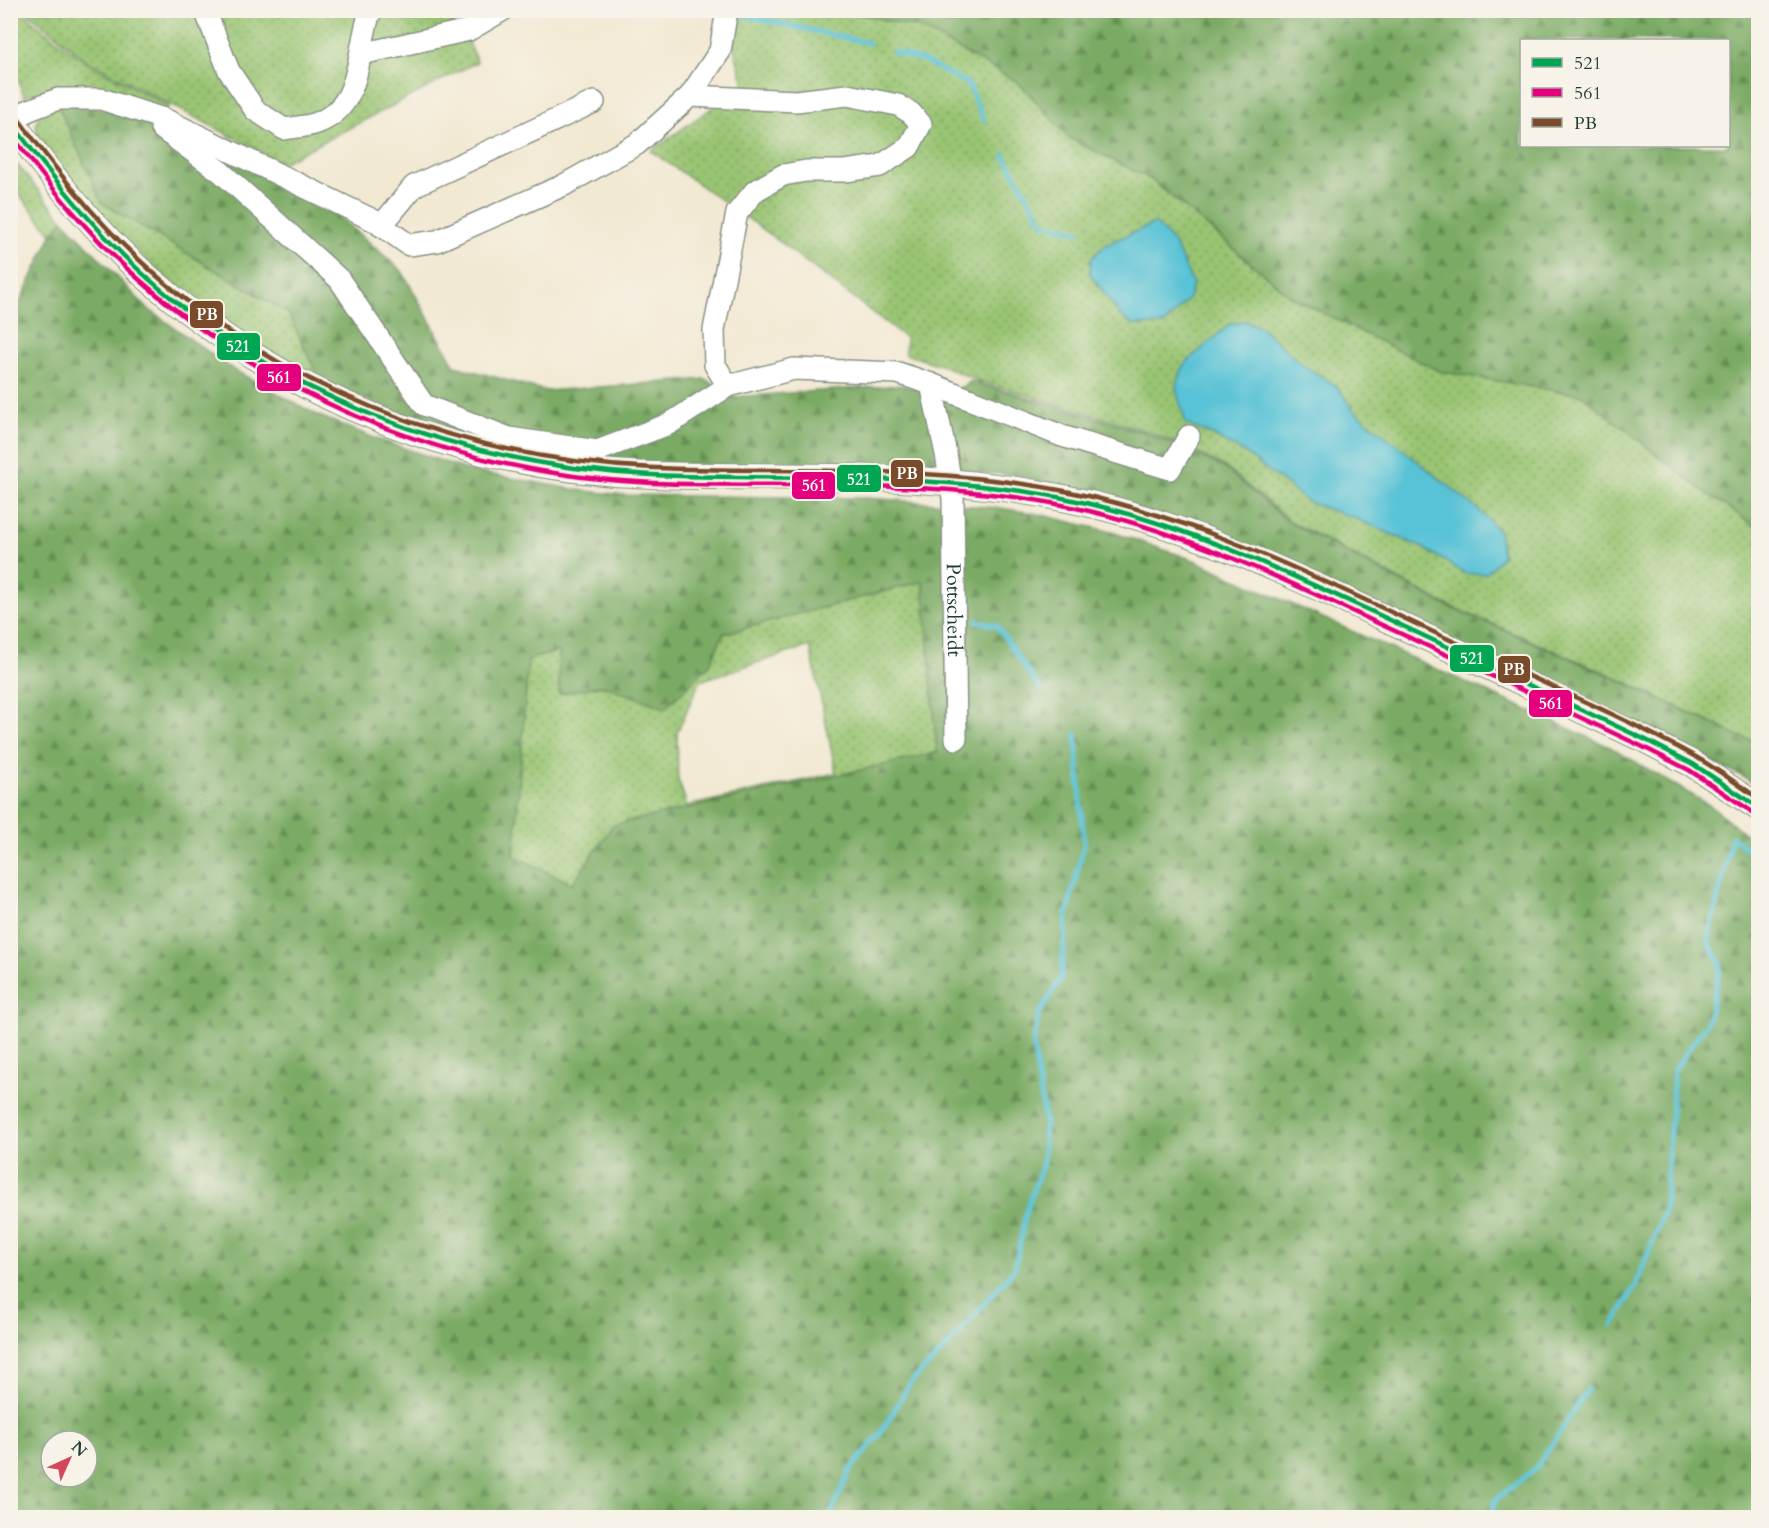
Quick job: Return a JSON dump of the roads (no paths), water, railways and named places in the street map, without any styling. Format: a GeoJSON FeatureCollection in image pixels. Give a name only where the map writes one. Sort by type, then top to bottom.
{"type":"FeatureCollection","features":[{"type":"Feature","properties":{"kind":"main road"},"geometry":{"type":"LineString","coordinates":[[11,121],[99,230],[146,276],[189,312],[250,353],[312,389],[387,423],[463,447],[556,467],[649,475],[874,477],[951,481],[1068,499],[1125,513],[1190,534],[1291,575],[1644,739],[1693,764],[1758,807]]}},
{"type":"Feature","properties":{"kind":"lane"},"geometry":{"type":"LineString","coordinates":[[205,10],[229,71],[255,110],[284,129],[316,123],[343,107],[355,79],[371,10]]}},
{"type":"Feature","properties":{"kind":"lane"},"geometry":{"type":"LineString","coordinates":[[361,54],[469,30],[503,10]]}},
{"type":"Feature","properties":{"kind":"lane"},"geometry":{"type":"LineString","coordinates":[[11,121],[27,111],[58,99],[101,99],[164,119],[381,226],[409,245],[437,241],[564,185],[637,144],[690,96],[720,51],[727,10]]}},
{"type":"Feature","properties":{"kind":"lane"},"geometry":{"type":"LineString","coordinates":[[690,96],[796,101],[848,95],[898,105],[911,113],[921,124],[909,147],[880,166],[845,171],[806,171],[783,175],[755,191],[737,213],[714,330],[715,365],[728,386]]}},
{"type":"Feature","properties":{"kind":"lane"},"geometry":{"type":"LineString","coordinates":[[381,226],[414,186],[594,102]]}},
{"type":"Feature","properties":{"kind":"lane"},"geometry":{"type":"LineString","coordinates":[[136,110],[221,172],[339,279],[424,405],[509,438],[597,451],[669,424],[728,386],[794,369],[898,373],[1062,436],[1170,469],[1188,436]]}},
{"type":"Feature","properties":{"kind":"lane","name":"Pottscheidt"},"geometry":{"type":"LineString","coordinates":[[931,384],[951,481],[956,739]]}},
{"type":"Feature","properties":{"kind":"water"},"geometry":{"type":"Polygon","coordinates":[[[1155,223],[1174,243],[1193,284],[1189,298],[1164,325],[1134,325],[1122,317],[1090,274],[1091,259],[1105,245],[1155,223]]]}},
{"type":"Feature","properties":{"kind":"water"},"geometry":{"type":"Polygon","coordinates":[[[1247,321],[1263,329],[1301,364],[1337,386],[1354,411],[1479,510],[1499,531],[1502,556],[1487,573],[1466,574],[1423,548],[1352,517],[1310,503],[1245,453],[1186,424],[1176,389],[1182,369],[1230,324],[1247,321]]]}},
{"type":"Feature","properties":{"kind":"waterway"},"geometry":{"type":"LineString","coordinates":[[710,10],[723,12]]}},
{"type":"Feature","properties":{"kind":"waterway"},"geometry":{"type":"LineString","coordinates":[[733,13],[869,43]]}},
{"type":"Feature","properties":{"kind":"waterway"},"geometry":{"type":"LineString","coordinates":[[894,52],[924,61],[968,84],[984,120]]}},
{"type":"Feature","properties":{"kind":"waterway"},"geometry":{"type":"LineString","coordinates":[[1004,155],[1043,223],[1079,232]]}},
{"type":"Feature","properties":{"kind":"waterway"},"geometry":{"type":"LineString","coordinates":[[977,621],[997,626],[1041,690]]}},
{"type":"Feature","properties":{"kind":"waterway"},"geometry":{"type":"LineString","coordinates":[[829,1518],[850,1470],[880,1434],[911,1382],[944,1350],[1015,1268],[1026,1211],[1043,1163],[1045,1121],[1033,1046],[1039,1014],[1061,978],[1067,914],[1084,845],[1076,734]]}},
{"type":"Feature","properties":{"kind":"waterway"},"geometry":{"type":"LineString","coordinates":[[1613,1325],[1636,1285],[1665,1209],[1674,1070],[1707,1023],[1721,966],[1708,941],[1732,837],[1758,857]]}},
{"type":"Feature","properties":{"kind":"waterway"},"geometry":{"type":"LineString","coordinates":[[1491,1518],[1495,1500],[1536,1468],[1588,1389]]}}]}
